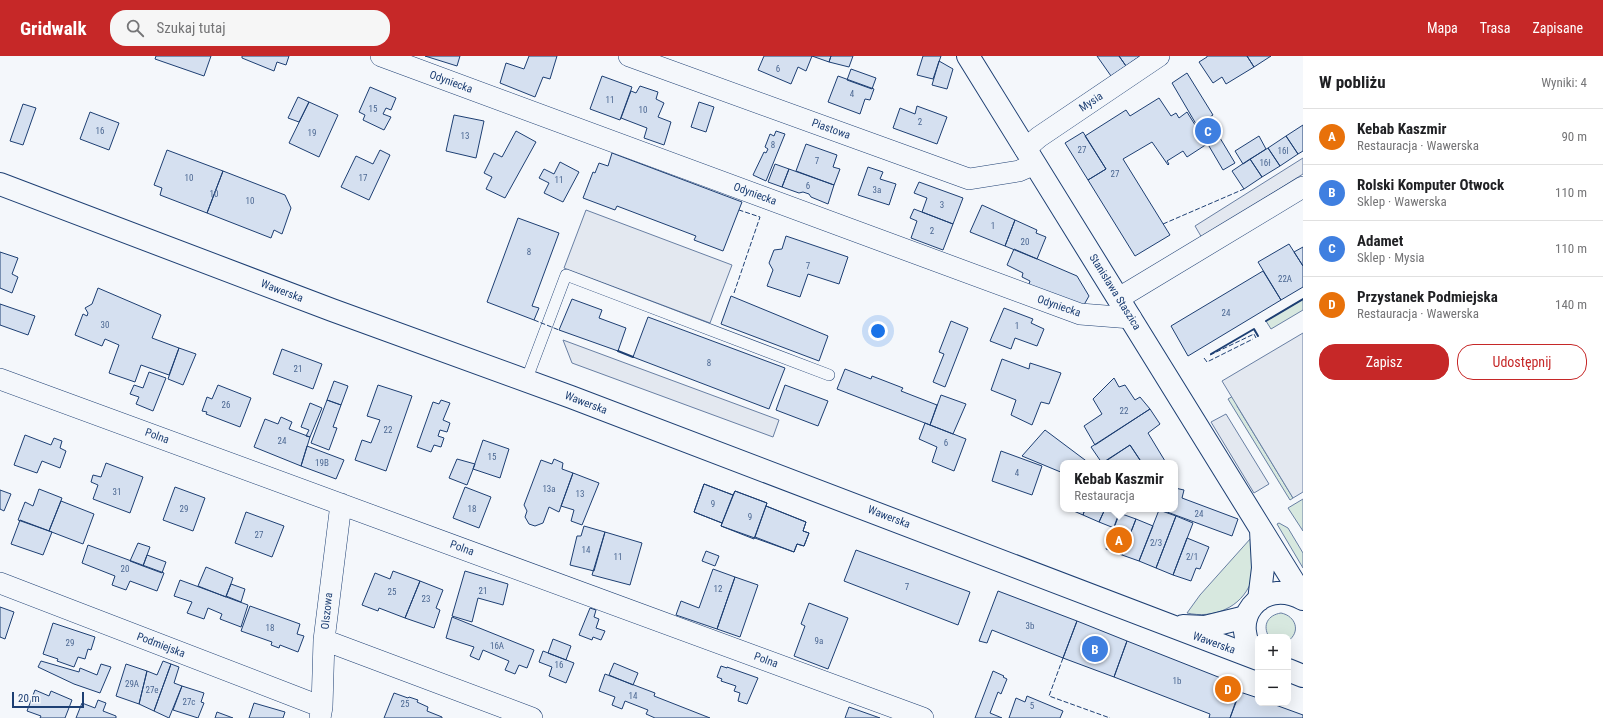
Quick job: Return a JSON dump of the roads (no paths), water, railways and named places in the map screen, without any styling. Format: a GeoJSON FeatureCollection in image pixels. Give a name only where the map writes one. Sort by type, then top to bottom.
{"type":"FeatureCollection","features":[{"type":"Feature","properties":{"kind":"street","name":"Odyniecka"},"geometry":{"type":"LineString","coordinates":[[381,56],[1080,314],[1131,318]]}},
{"type":"Feature","properties":{"kind":"street","name":"Piastowa"},"geometry":{"type":"LineString","coordinates":[[629,56],[969,179],[1019,171],[1030,156]]}},
{"type":"Feature","properties":{"kind":"street","name":"Stanisława Staszica"},"geometry":{"type":"LineString","coordinates":[[968,56],[1119,298],[1303,598]]}},
{"type":"Feature","properties":{"kind":"street","name":"Mysia"},"geometry":{"type":"LineString","coordinates":[[1030,156],[1039,137],[1159,56]]}},
{"type":"Feature","properties":{"kind":"street","name":"Wawerska"},"geometry":{"type":"LineString","coordinates":[[0,184],[571,397],[1255,658]]}},
{"type":"Feature","properties":{"kind":"street"},"geometry":{"type":"LineString","coordinates":[[1119,298],[1303,186]]}},
{"type":"Feature","properties":{"kind":"street","name":"Polna"},"geometry":{"type":"LineString","coordinates":[[0,378],[923,718]]}},
{"type":"Feature","properties":{"kind":"street","name":"Olszowa"},"geometry":{"type":"LineString","coordinates":[[321,713],[324,640],[341,504]]}},
{"type":"Feature","properties":{"kind":"street","name":"Stanisława Staszica"},"geometry":{"type":"LineString","coordinates":[[1259,600],[1263,568],[1260,529]]}},
{"type":"Feature","properties":{"kind":"street","name":"Podmiejska"},"geometry":{"type":"LineString","coordinates":[[0,583],[321,713]]}},
{"type":"Feature","properties":{"kind":"street"},"geometry":{"type":"LineString","coordinates":[[1255,656],[1246,640],[1244,629],[1246,617],[1251,608],[1259,600],[1270,594],[1282,592],[1294,594],[1303,598]]}},
{"type":"Feature","properties":{"kind":"street","name":"Wawerska"},"geometry":{"type":"LineString","coordinates":[[1170,626],[1205,627],[1246,617]]}},
{"type":"Feature","properties":{"kind":"street"},"geometry":{"type":"LineString","coordinates":[[324,640],[532,718]]}},
{"type":"Feature","properties":{"kind":"street"},"geometry":{"type":"LineString","coordinates":[[1291,665],[1303,660]]}},
{"type":"Feature","properties":{"kind":"street"},"geometry":{"type":"LineString","coordinates":[[1291,671],[1303,676]]}},
{"type":"Feature","properties":{"kind":"lane"},"geometry":{"type":"LineString","coordinates":[[526,381],[566,275],[829,375]]}},
{"type":"Feature","properties":{"kind":"place","name":"Adamet"},"geometry":{"type":"Point","coordinates":[1208,131]}},
{"type":"Feature","properties":{"kind":"place","name":"Kebab Kaszmir"},"geometry":{"type":"Point","coordinates":[1119,540]}},
{"type":"Feature","properties":{"kind":"place","name":"Rolski Komputer Otwock"},"geometry":{"type":"Point","coordinates":[1095,649]}},
{"type":"Feature","properties":{"kind":"place","name":"Przystanek Podmiejska"},"geometry":{"type":"Point","coordinates":[1228,689]}}]}
